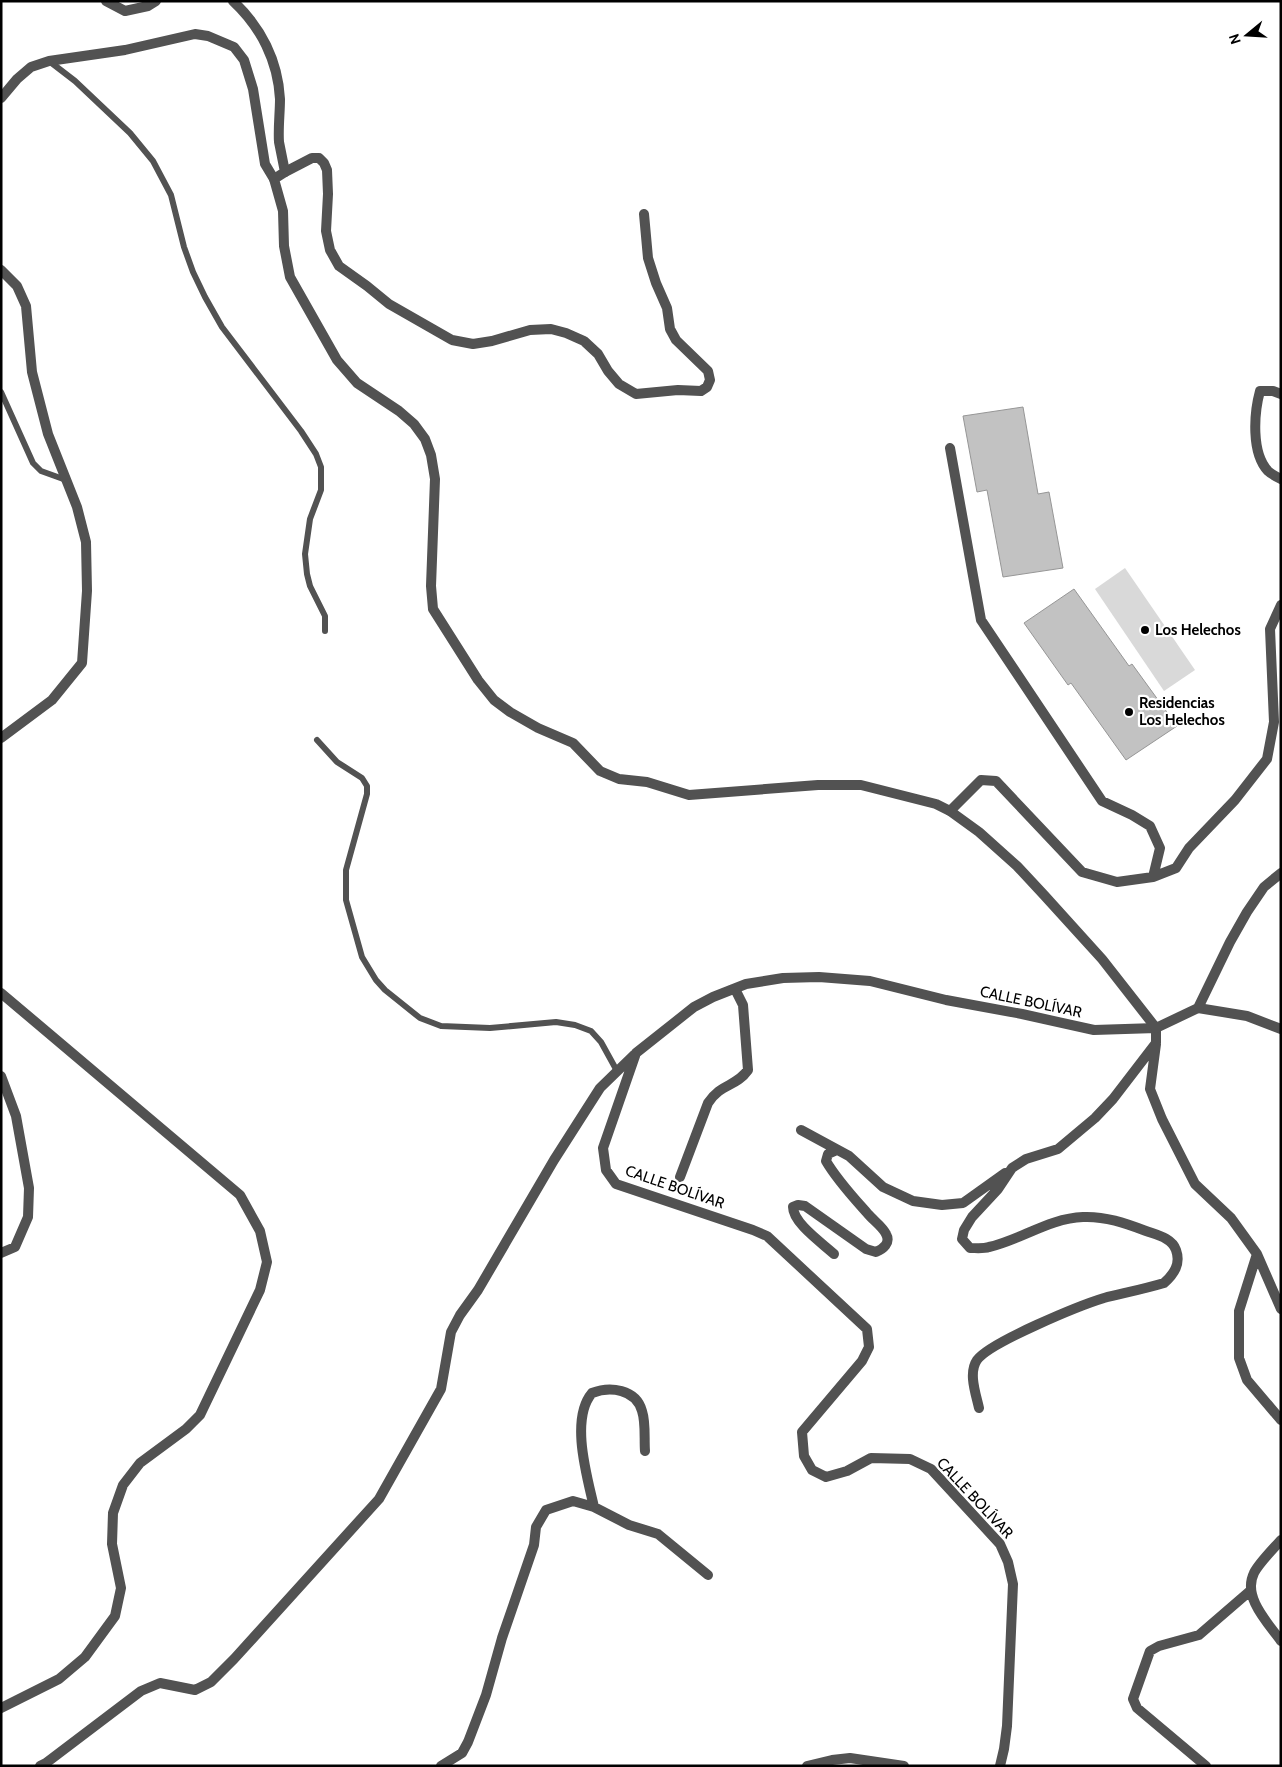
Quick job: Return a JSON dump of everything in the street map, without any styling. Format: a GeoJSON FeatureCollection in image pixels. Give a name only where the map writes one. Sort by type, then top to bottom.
{"type":"FeatureCollection","features":[{"type":"Feature","properties":{"kind":"street"},"geometry":{"type":"LineString","coordinates":[[106,1],[125,11],[148,6],[156,1]]}},
{"type":"Feature","properties":{"kind":"street"},"geometry":{"type":"LineString","coordinates":[[232,1],[255,25],[266,44],[274,64],[280,98],[279,140],[285,172]]}},
{"type":"Feature","properties":{"kind":"street"},"geometry":{"type":"LineString","coordinates":[[1,98],[17,78],[31,67],[49,61],[125,50],[195,34],[220,40],[234,47],[244,60],[252,89],[264,164],[274,179],[282,211],[284,246],[290,277],[336,360],[357,383],[399,411],[414,424],[425,440],[431,456],[435,479],[431,586],[433,609],[478,680],[494,700],[510,712],[538,728],[573,743],[600,771],[619,779],[647,782],[689,794],[861,785],[936,804],[950,811],[979,832],[1022,872],[1102,959],[1156,1028],[1150,1089],[1162,1119],[1194,1184],[1231,1218],[1257,1254],[1281,1309]]}},
{"type":"Feature","properties":{"kind":"street"},"geometry":{"type":"LineString","coordinates":[[274,179],[312,158],[319,158],[327,170],[326,231],[330,250],[339,266],[389,304],[452,340],[473,344],[492,341],[530,330],[551,329],[584,341],[598,354],[608,371],[619,384],[636,394],[678,390],[701,391],[707,387],[710,380],[708,371],[676,340],[670,329],[667,308],[648,258],[644,214]]}},
{"type":"Feature","properties":{"kind":"street"},"geometry":{"type":"LineString","coordinates":[[1,270],[17,286],[26,306],[32,372],[48,434],[78,507],[86,542],[87,592],[82,663],[52,700],[1,738]]}},
{"type":"Feature","properties":{"kind":"street"},"geometry":{"type":"LineString","coordinates":[[1281,394],[1273,391],[1260,391],[1255,431],[1259,456],[1268,471],[1281,480]]}},
{"type":"Feature","properties":{"kind":"street"},"geometry":{"type":"LineString","coordinates":[[950,448],[981,620],[1102,801],[1150,826],[1160,848],[1152,877]]}},
{"type":"Feature","properties":{"kind":"street"},"geometry":{"type":"LineString","coordinates":[[950,811],[981,780],[996,781],[1082,872],[1117,882],[1152,877],[1176,868],[1189,848],[1235,800],[1267,759],[1274,722],[1270,630],[1278,618],[1281,605]]}},
{"type":"Feature","properties":{"kind":"street"},"geometry":{"type":"LineString","coordinates":[[1281,873],[1264,887],[1247,912],[1221,959],[1198,1008],[1247,1016],[1281,1029]]}},
{"type":"Feature","properties":{"kind":"street","name":"CALLE BOLÍVAR"},"geometry":{"type":"LineString","coordinates":[[1000,1766],[1007,1726],[1013,1584],[1008,1562],[1000,1544],[931,1469],[910,1459],[871,1458],[848,1471],[826,1477],[812,1470],[804,1456],[802,1432],[862,1361],[869,1347],[868,1329],[767,1236],[616,1184],[606,1170],[603,1148],[636,1053],[694,1007],[746,984],[783,978],[819,977],[870,981],[946,1000],[1094,1030],[1156,1028],[1198,1008]]}},
{"type":"Feature","properties":{"kind":"street"},"geometry":{"type":"LineString","coordinates":[[680,1177],[708,1103],[721,1088],[742,1078],[748,1070],[743,1004],[735,989]]}},
{"type":"Feature","properties":{"kind":"street"},"geometry":{"type":"LineString","coordinates":[[1,993],[240,1195],[260,1230],[266,1262],[260,1290],[200,1415],[186,1429],[140,1463],[123,1485],[113,1514],[112,1544],[120,1588],[115,1616],[85,1656],[59,1679],[1,1708]]}},
{"type":"Feature","properties":{"kind":"street"},"geometry":{"type":"LineString","coordinates":[[801,1130],[849,1156],[883,1187],[913,1201],[942,1205],[963,1203],[1026,1159],[1058,1149],[1113,1099],[1156,1043]]}},
{"type":"Feature","properties":{"kind":"street"},"geometry":{"type":"LineString","coordinates":[[40,1766],[54,1758],[141,1691],[160,1683],[194,1690],[211,1682],[379,1499],[441,1389],[451,1332],[460,1315],[478,1290],[554,1160],[600,1088],[636,1053]]}},
{"type":"Feature","properties":{"kind":"street"},"geometry":{"type":"LineString","coordinates":[[1,1076],[16,1116],[29,1188],[28,1217],[15,1247],[1,1253]]}},
{"type":"Feature","properties":{"kind":"street"},"geometry":{"type":"LineString","coordinates":[[834,1254],[798,1222],[793,1213],[793,1207],[798,1204],[806,1206],[866,1249],[876,1252],[887,1243],[887,1235],[831,1170],[826,1161],[828,1154],[836,1150]]}},
{"type":"Feature","properties":{"kind":"street"},"geometry":{"type":"LineString","coordinates":[[979,1408],[972,1373],[977,1360],[988,1351],[1030,1329],[1102,1299],[1164,1283],[1171,1277],[1178,1257],[1175,1245],[1166,1238],[1114,1220],[1081,1217],[1058,1222],[987,1248],[970,1248],[962,1239],[964,1230],[972,1217],[998,1189],[1012,1168]]}},
{"type":"Feature","properties":{"kind":"street"},"geometry":{"type":"LineString","coordinates":[[1257,1254],[1239,1311],[1239,1358],[1247,1380],[1281,1420]]}},
{"type":"Feature","properties":{"kind":"street"},"geometry":{"type":"LineString","coordinates":[[594,1506],[586,1472],[581,1427],[585,1403],[592,1393],[613,1389],[631,1395],[637,1401],[642,1411],[645,1451]]}},
{"type":"Feature","properties":{"kind":"street"},"geometry":{"type":"LineString","coordinates":[[441,1766],[462,1753],[468,1742],[486,1695],[502,1638],[534,1545],[536,1526],[546,1510],[573,1502],[594,1506],[629,1525],[658,1534],[708,1575]]}},
{"type":"Feature","properties":{"kind":"street"},"geometry":{"type":"LineString","coordinates":[[1281,1540],[1254,1573],[1250,1591],[1257,1608],[1281,1641]]}},
{"type":"Feature","properties":{"kind":"street"},"geometry":{"type":"LineString","coordinates":[[1206,1766],[1137,1708],[1132,1699],[1150,1651],[1159,1646],[1199,1635],[1250,1591]]}},
{"type":"Feature","properties":{"kind":"street"},"geometry":{"type":"LineString","coordinates":[[807,1766],[850,1758],[904,1766]]}},
{"type":"Feature","properties":{"kind":"lane"},"geometry":{"type":"LineString","coordinates":[[49,61],[75,81],[130,133],[153,161],[172,196],[184,247],[193,272],[213,312],[222,327],[301,431],[316,454],[321,467],[321,490],[310,519],[305,554],[310,586],[325,616],[325,631]]}},
{"type":"Feature","properties":{"kind":"lane"},"geometry":{"type":"LineString","coordinates":[[1,392],[33,463],[41,471],[68,480]]}},
{"type":"Feature","properties":{"kind":"lane"},"geometry":{"type":"LineString","coordinates":[[317,740],[336,762],[362,778],[367,786],[367,794],[346,870],[346,900],[362,957],[376,980],[385,990],[420,1018],[441,1026],[490,1028],[556,1022],[575,1025],[591,1031],[601,1042],[617,1071]]}},
{"type":"Feature","properties":{"kind":"shaded area","name":"Los Helechos"},"geometry":{"type":"Polygon","coordinates":[[[1125,568],[1195,670],[1164,691],[1095,589],[1125,568]]]}},
{"type":"Feature","properties":{"kind":"building"},"geometry":{"type":"Polygon","coordinates":[[[1023,407],[1038,494],[1049,492],[1063,568],[1003,577],[987,490],[977,492],[963,416],[1023,407]]]}},
{"type":"Feature","properties":{"kind":"building"},"geometry":{"type":"Polygon","coordinates":[[[1074,589],[1129,666],[1132,664],[1177,726],[1126,760],[1071,683],[1068,685],[1024,623],[1074,589]]]}},
{"type":"Feature","properties":{"kind":"place","name":"Los Helechos"},"geometry":{"type":"Point","coordinates":[1145,630]}},
{"type":"Feature","properties":{"kind":"place","name":"Residencias Los Helechos"},"geometry":{"type":"Point","coordinates":[1129,712]}}]}
